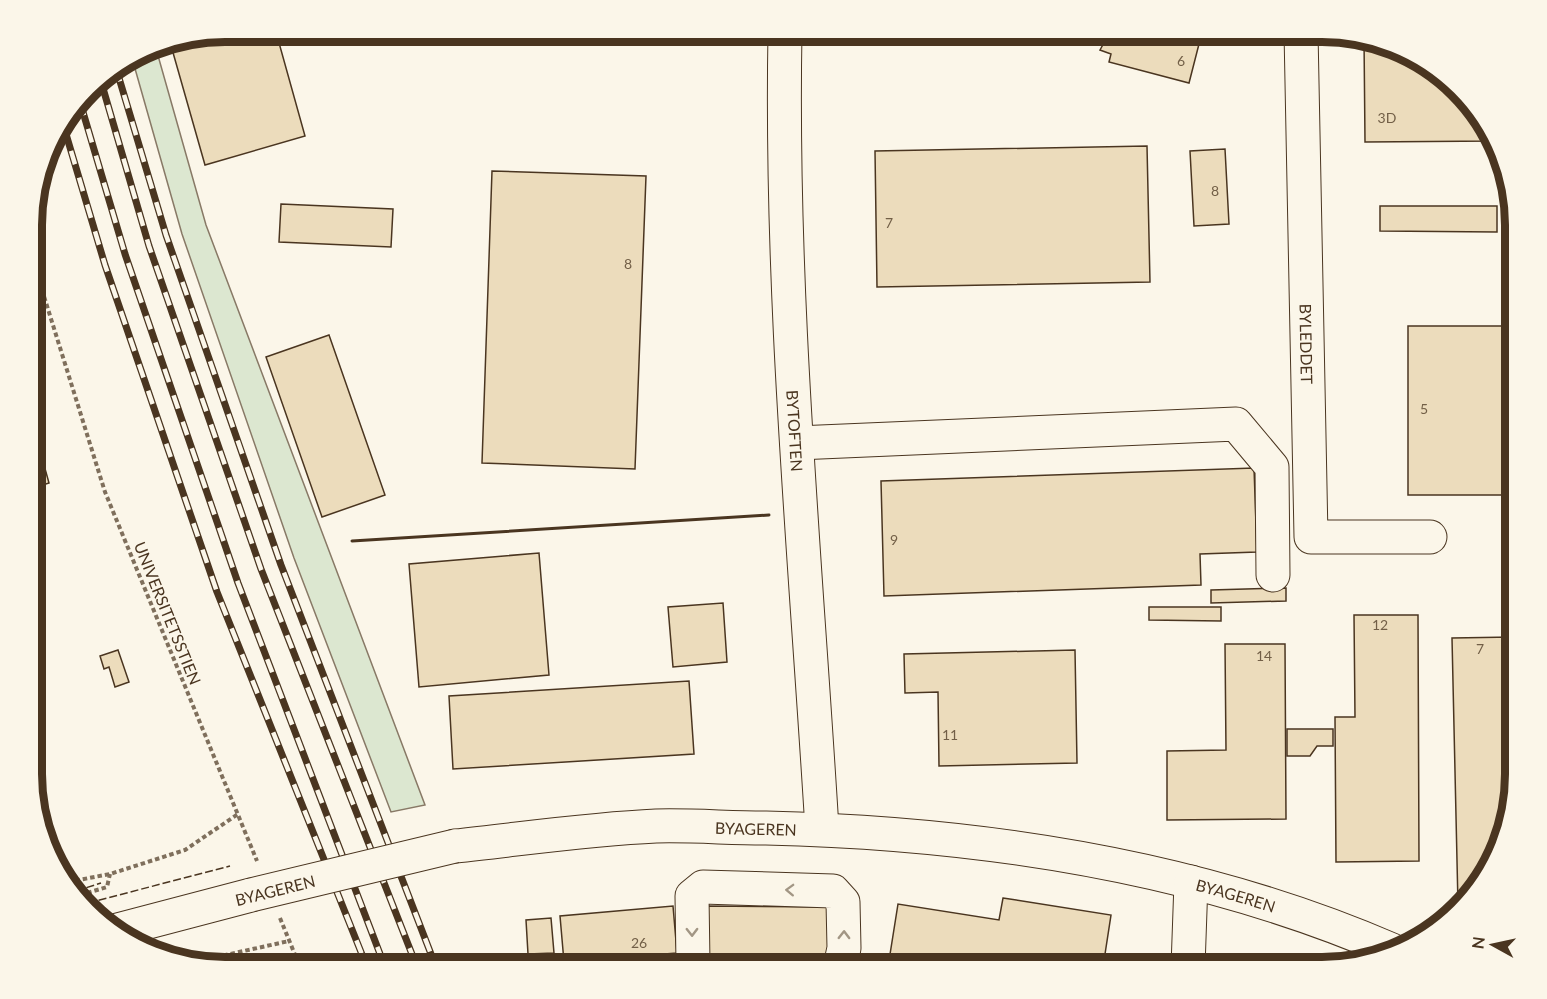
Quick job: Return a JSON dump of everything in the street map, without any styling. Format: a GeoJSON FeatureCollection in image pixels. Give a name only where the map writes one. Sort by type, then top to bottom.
{"type":"FeatureCollection","features":[{"type":"Feature","properties":{"kind":"street","name":"BYTOFTEN"},"geometry":{"type":"LineString","coordinates":[[785,42],[783,144],[787,298],[822,830]]}},
{"type":"Feature","properties":{"kind":"street","name":"BYLEDDET"},"geometry":{"type":"LineString","coordinates":[[1301,42],[1311,537],[1430,537]]}},
{"type":"Feature","properties":{"kind":"street"},"geometry":{"type":"LineString","coordinates":[[797,443],[1236,423],[1272,466],[1273,575]]}},
{"type":"Feature","properties":{"kind":"street","name":"BYAGEREN"},"geometry":{"type":"LineString","coordinates":[[126,928],[262,890],[455,846],[656,826],[822,830],[1000,844],[1191,882],[1340,927],[1383,946]]}},
{"type":"Feature","properties":{"kind":"street"},"geometry":{"type":"LineString","coordinates":[[1188,957],[1191,882]]}},
{"type":"Feature","properties":{"kind":"street"},"geometry":{"type":"LineString","coordinates":[[693,957],[692,896],[703,887],[833,891],[843,902],[842,957]]}},
{"type":"Feature","properties":{"kind":"path","name":"UNIVERSITETSSTIEN"},"geometry":{"type":"LineString","coordinates":[[42,290],[105,492],[238,814],[262,890],[296,957]]}},
{"type":"Feature","properties":{"kind":"path"},"geometry":{"type":"LineString","coordinates":[[76,880],[110,874],[184,850],[238,814]]}},
{"type":"Feature","properties":{"kind":"path"},"geometry":{"type":"LineString","coordinates":[[87,893],[107,887],[110,874]]}},
{"type":"Feature","properties":{"kind":"path"},"geometry":{"type":"LineString","coordinates":[[217,957],[289,941]]}},
{"type":"Feature","properties":{"kind":"green space"},"geometry":{"type":"Polygon","coordinates":[[[158,55],[206,225],[425,805],[391,812],[294,558],[182,234],[134,66],[158,55]]]}},
{"type":"Feature","properties":{"kind":"building"},"geometry":{"type":"Polygon","coordinates":[[[225,42],[279,42],[305,136],[205,165],[172,50],[225,42]]]}},
{"type":"Feature","properties":{"kind":"building"},"geometry":{"type":"Polygon","coordinates":[[[1104,42],[1191,42],[1199,44],[1189,83],[1109,62],[1111,54],[1100,50],[1104,42]]]}},
{"type":"Feature","properties":{"kind":"building"},"geometry":{"type":"Polygon","coordinates":[[[1364,48],[1403,61],[1443,87],[1460,104],[1484,141],[1365,142],[1364,48]]]}},
{"type":"Feature","properties":{"kind":"building"},"geometry":{"type":"Polygon","coordinates":[[[1147,146],[1150,282],[877,287],[875,151],[1147,146]]]}},
{"type":"Feature","properties":{"kind":"building"},"geometry":{"type":"Polygon","coordinates":[[[1225,149],[1229,224],[1194,226],[1190,151],[1225,149]]]}},
{"type":"Feature","properties":{"kind":"building"},"geometry":{"type":"Polygon","coordinates":[[[492,171],[646,176],[635,469],[482,463],[492,171]]]}},
{"type":"Feature","properties":{"kind":"building"},"geometry":{"type":"Polygon","coordinates":[[[281,204],[393,209],[391,247],[279,242],[281,204]]]}},
{"type":"Feature","properties":{"kind":"building"},"geometry":{"type":"Polygon","coordinates":[[[1380,206],[1497,206],[1497,232],[1380,231],[1380,206]]]}},
{"type":"Feature","properties":{"kind":"building"},"geometry":{"type":"Polygon","coordinates":[[[1408,326],[1505,326],[1505,495],[1408,495],[1408,326]]]}},
{"type":"Feature","properties":{"kind":"building"},"geometry":{"type":"Polygon","coordinates":[[[329,335],[385,495],[322,517],[266,357],[329,335]]]}},
{"type":"Feature","properties":{"kind":"building"},"geometry":{"type":"Polygon","coordinates":[[[44,465],[49,483],[42,485],[42,466],[44,465]]]}},
{"type":"Feature","properties":{"kind":"building"},"geometry":{"type":"Polygon","coordinates":[[[1254,468],[1257,552],[1200,554],[1201,585],[884,596],[881,481],[1254,468]]]}},
{"type":"Feature","properties":{"kind":"building"},"geometry":{"type":"Polygon","coordinates":[[[539,553],[549,675],[419,687],[409,564],[539,553]]]}},
{"type":"Feature","properties":{"kind":"building"},"geometry":{"type":"Polygon","coordinates":[[[1286,588],[1286,601],[1211,603],[1211,590],[1286,588]]]}},
{"type":"Feature","properties":{"kind":"building"},"geometry":{"type":"Polygon","coordinates":[[[723,603],[727,662],[673,667],[668,607],[723,603]]]}},
{"type":"Feature","properties":{"kind":"building"},"geometry":{"type":"Polygon","coordinates":[[[1149,607],[1221,607],[1221,621],[1149,620],[1149,607]]]}},
{"type":"Feature","properties":{"kind":"building"},"geometry":{"type":"Polygon","coordinates":[[[1354,615],[1418,615],[1419,861],[1336,862],[1335,717],[1355,717],[1354,615]]]}},
{"type":"Feature","properties":{"kind":"building"},"geometry":{"type":"Polygon","coordinates":[[[1505,637],[1505,786],[1501,810],[1486,855],[1458,897],[1452,638],[1505,637]]]}},
{"type":"Feature","properties":{"kind":"building"},"geometry":{"type":"Polygon","coordinates":[[[1225,644],[1285,644],[1286,819],[1167,820],[1167,751],[1226,750],[1225,644]]]}},
{"type":"Feature","properties":{"kind":"building"},"geometry":{"type":"Polygon","coordinates":[[[118,650],[129,682],[115,687],[109,667],[104,669],[100,656],[118,650]]]}},
{"type":"Feature","properties":{"kind":"building"},"geometry":{"type":"Polygon","coordinates":[[[1075,650],[1077,763],[939,766],[938,692],[905,693],[904,654],[1075,650]]]}},
{"type":"Feature","properties":{"kind":"building"},"geometry":{"type":"Polygon","coordinates":[[[689,681],[694,754],[453,769],[449,696],[689,681]]]}},
{"type":"Feature","properties":{"kind":"building"},"geometry":{"type":"Polygon","coordinates":[[[1287,729],[1333,729],[1333,746],[1317,746],[1310,756],[1287,756],[1287,729]]]}},
{"type":"Feature","properties":{"kind":"building"},"geometry":{"type":"Polygon","coordinates":[[[1003,898],[1111,915],[1105,957],[890,957],[898,904],[999,920],[1003,898]]]}},
{"type":"Feature","properties":{"kind":"building"},"geometry":{"type":"Polygon","coordinates":[[[673,906],[677,953],[627,957],[564,957],[560,916],[673,906]]]}},
{"type":"Feature","properties":{"kind":"building"},"geometry":{"type":"Polygon","coordinates":[[[703,906],[833,907],[833,957],[703,957],[703,906]]]}},
{"type":"Feature","properties":{"kind":"building"},"geometry":{"type":"Polygon","coordinates":[[[551,918],[554,953],[528,954],[526,920],[551,918]]]}},
{"type":"Feature","properties":{"kind":"railway"},"geometry":{"type":"LineString","coordinates":[[118,76],[166,235],[281,565],[432,957]]}},
{"type":"Feature","properties":{"kind":"railway"},"geometry":{"type":"LineString","coordinates":[[103,88],[149,246],[261,569],[413,957]]}},
{"type":"Feature","properties":{"kind":"railway"},"geometry":{"type":"LineString","coordinates":[[82,110],[125,254],[238,583],[381,957]]}},
{"type":"Feature","properties":{"kind":"railway"},"geometry":{"type":"LineString","coordinates":[[66,135],[105,265],[217,592],[363,957]]}},
{"type":"Feature","properties":{"kind":"fence"},"geometry":{"type":"LineString","coordinates":[[94,901],[230,866]]}},
{"type":"Feature","properties":{"kind":"fence"},"geometry":{"type":"LineString","coordinates":[[83,889],[101,883]]}},
{"type":"Feature","properties":{"kind":"wall"},"geometry":{"type":"LineString","coordinates":[[352,541],[769,515]]}}]}
